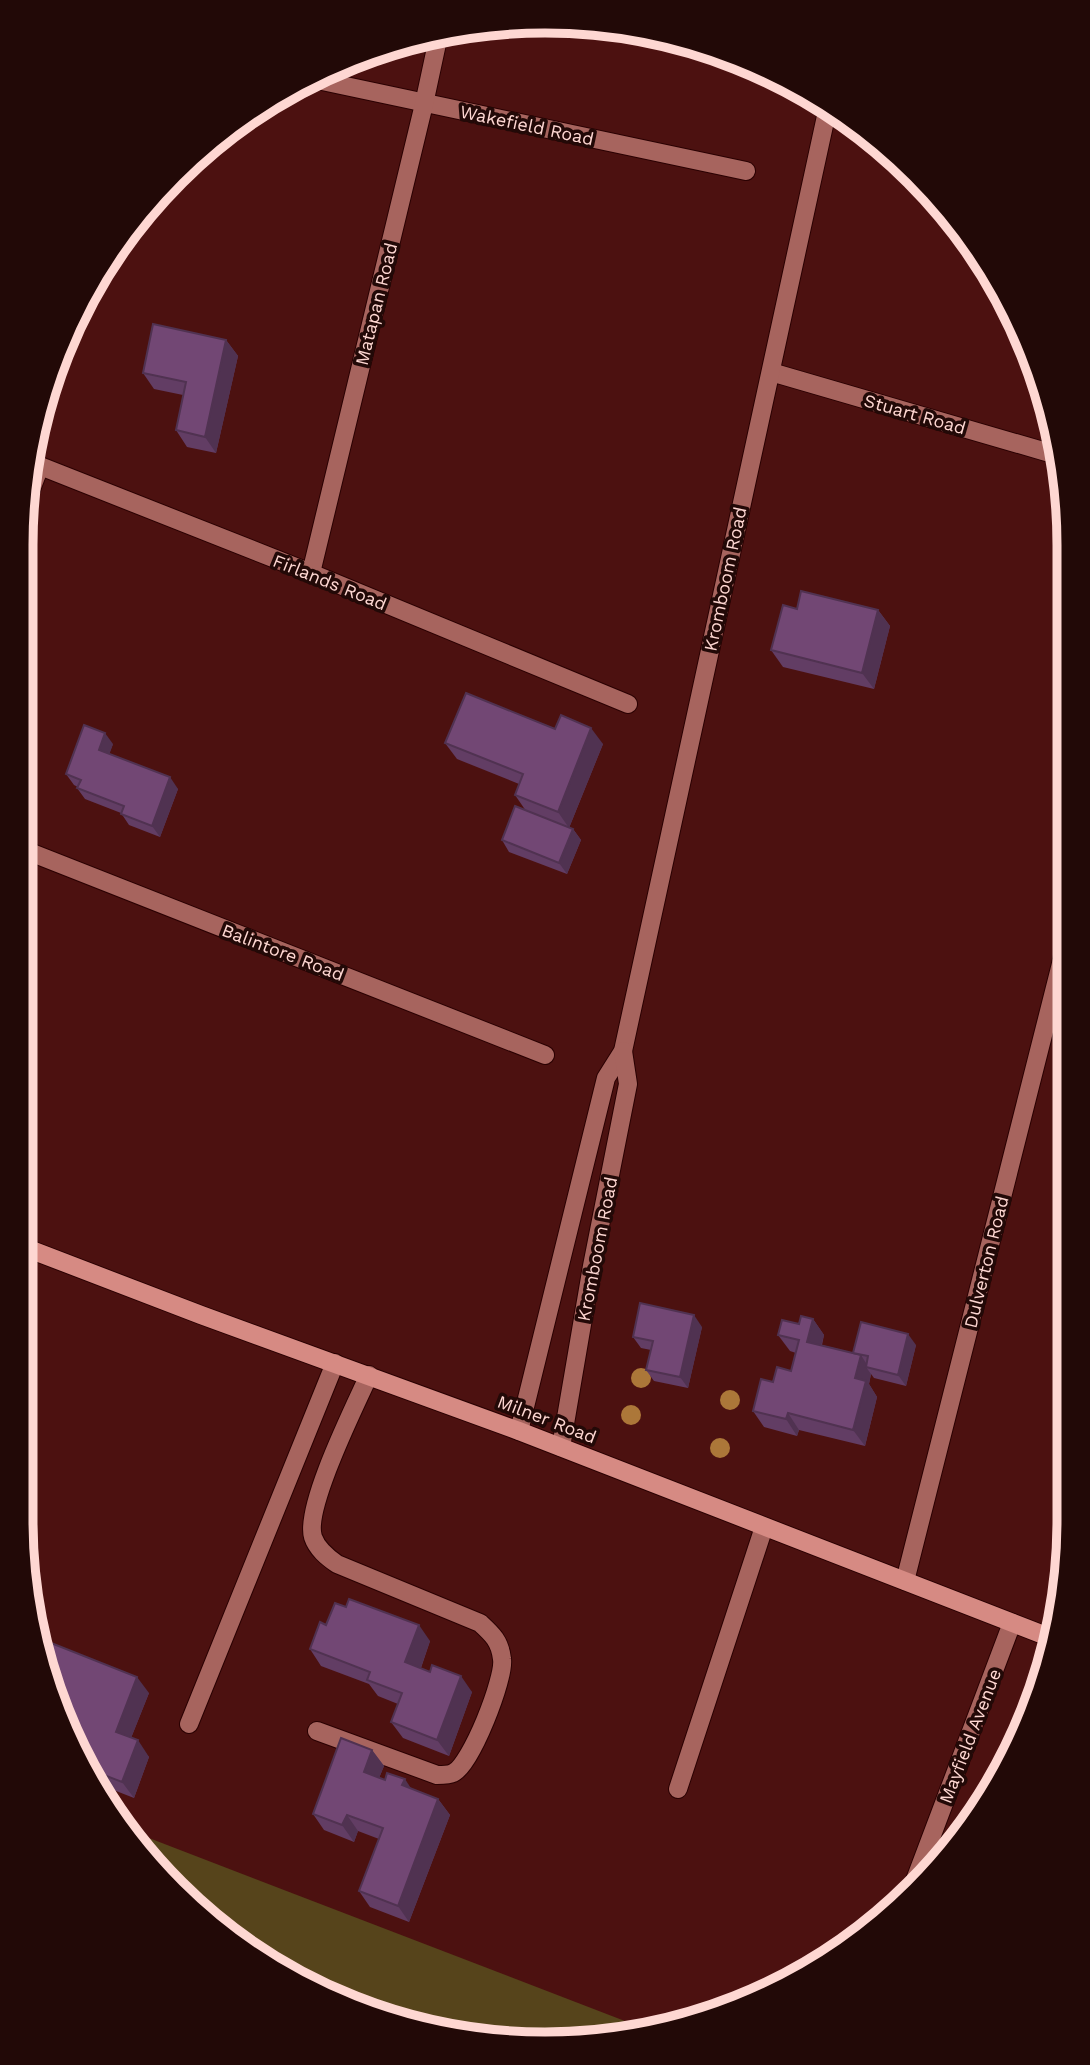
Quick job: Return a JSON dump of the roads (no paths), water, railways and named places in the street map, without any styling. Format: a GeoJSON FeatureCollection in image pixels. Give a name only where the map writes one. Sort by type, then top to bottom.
{"type":"FeatureCollection","features":[{"type":"Feature","properties":{"kind":"main road","name":"Milner Road"},"geometry":{"type":"LineString","coordinates":[[33,1251],[519,1431],[1043,1635]]}},
{"type":"Feature","properties":{"kind":"street","name":"Matapan Road"},"geometry":{"type":"LineString","coordinates":[[311,573],[437,45]]}},
{"type":"Feature","properties":{"kind":"street","name":"Wakefield Road"},"geometry":{"type":"LineString","coordinates":[[326,83],[746,171]]}},
{"type":"Feature","properties":{"kind":"street","name":"Kromboom Road"},"geometry":{"type":"LineString","coordinates":[[519,1431],[606,1078],[623,1052],[826,117]]}},
{"type":"Feature","properties":{"kind":"street","name":"Stuart Road"},"geometry":{"type":"LineString","coordinates":[[771,372],[1048,453]]}},
{"type":"Feature","properties":{"kind":"street","name":"Firlands Road"},"geometry":{"type":"LineString","coordinates":[[40,466],[311,573],[628,704]]}},
{"type":"Feature","properties":{"kind":"street","name":"Balintore Road"},"geometry":{"type":"LineString","coordinates":[[33,853],[545,1055]]}},
{"type":"Feature","properties":{"kind":"street","name":"Dulverton Road"},"geometry":{"type":"LineString","coordinates":[[905,1581],[1057,980]]}},
{"type":"Feature","properties":{"kind":"street","name":"Kromboom Road"},"geometry":{"type":"LineString","coordinates":[[561,1447],[592,1266],[628,1084],[623,1052]]}},
{"type":"Feature","properties":{"kind":"street"},"geometry":{"type":"LineString","coordinates":[[189,1724],[335,1363]]}},
{"type":"Feature","properties":{"kind":"street"},"geometry":{"type":"LineString","coordinates":[[317,1731],[437,1775],[454,1773],[468,1758],[500,1684],[503,1661],[497,1638],[480,1623],[337,1564],[321,1552],[312,1536],[312,1519],[320,1490],[369,1375]]}},
{"type":"Feature","properties":{"kind":"street"},"geometry":{"type":"LineString","coordinates":[[678,1789],[764,1527]]}},
{"type":"Feature","properties":{"kind":"street","name":"Mayfield Avenue"},"geometry":{"type":"LineString","coordinates":[[919,1869],[1012,1623]]}}]}
